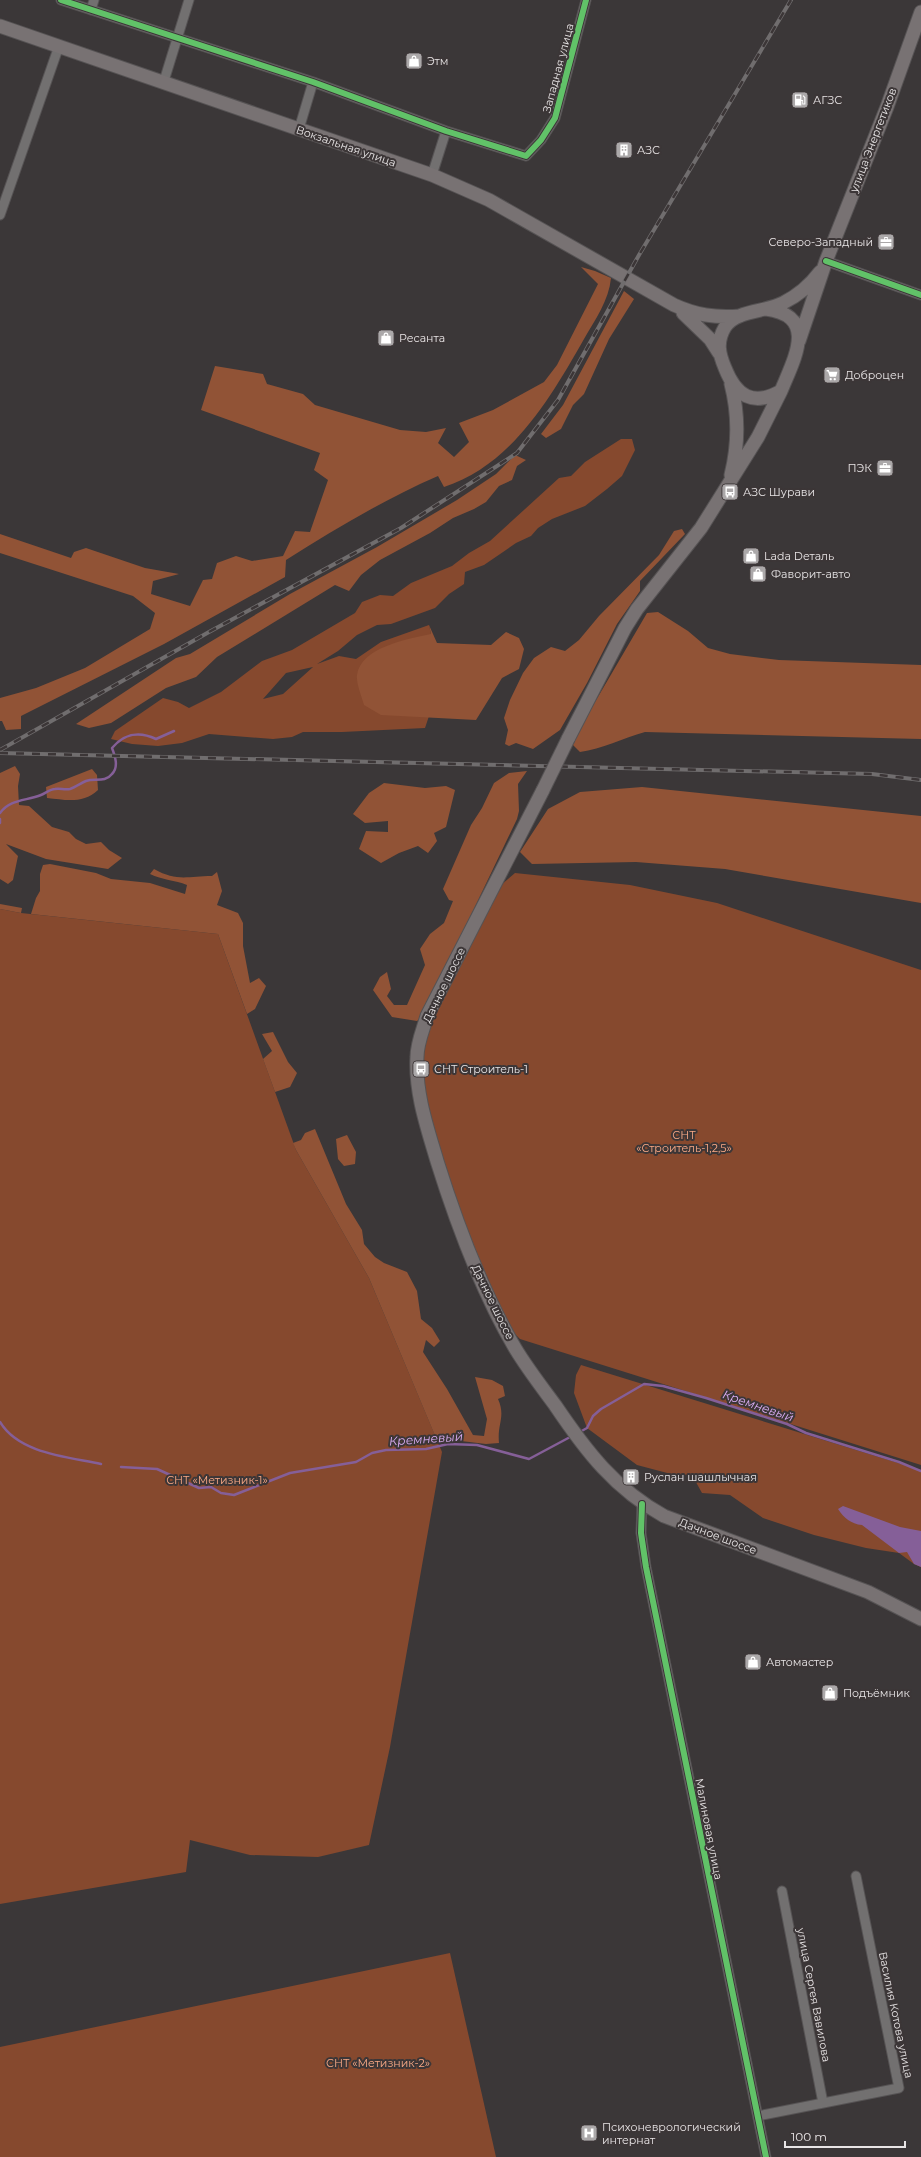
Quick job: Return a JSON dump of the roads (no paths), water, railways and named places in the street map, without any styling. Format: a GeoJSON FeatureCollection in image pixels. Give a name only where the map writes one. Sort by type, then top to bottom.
{"type":"FeatureCollection","features":[{"type":"Feature","properties":{"kind":"main road","name":"улица Энергетиков"},"geometry":{"type":"LineString","coordinates":[[798,341],[825,264],[918,30],[921,12]]}},
{"type":"Feature","properties":{"kind":"main road","name":"Вокзальная улица"},"geometry":{"type":"LineString","coordinates":[[0,26],[164,81],[432,175],[489,200],[674,305]]}},
{"type":"Feature","properties":{"kind":"main road"},"geometry":{"type":"LineString","coordinates":[[674,305],[692,313],[709,317],[740,316],[766,309],[784,303],[803,290],[825,264]]}},
{"type":"Feature","properties":{"kind":"main road"},"geometry":{"type":"LineString","coordinates":[[674,305],[696,324],[719,353],[731,384],[737,407],[738,425],[737,444],[729,482]]}},
{"type":"Feature","properties":{"kind":"main road"},"geometry":{"type":"LineString","coordinates":[[731,384],[739,392],[748,397],[760,399],[770,397],[781,391],[798,341],[797,324],[791,318],[780,312],[766,309]]}},
{"type":"Feature","properties":{"kind":"main road"},"geometry":{"type":"LineString","coordinates":[[719,353],[719,343],[725,328],[730,322],[740,316]]}},
{"type":"Feature","properties":{"kind":"main road","name":"Дачное шоссе"},"geometry":{"type":"LineString","coordinates":[[781,391],[758,437],[701,528],[637,609],[625,628],[427,1016],[419,1042],[417,1074],[422,1109],[443,1180],[464,1241],[487,1295],[515,1348],[580,1443],[612,1479],[642,1504],[664,1516],[868,1592],[921,1619]]}},
{"type":"Feature","properties":{"kind":"street"},"geometry":{"type":"LineString","coordinates":[[61,0],[313,82],[446,131],[432,175]]}},
{"type":"Feature","properties":{"kind":"street"},"geometry":{"type":"LineString","coordinates":[[91,10],[94,0]]}},
{"type":"Feature","properties":{"kind":"street"},"geometry":{"type":"LineString","coordinates":[[164,81],[176,37],[189,0]]}},
{"type":"Feature","properties":{"kind":"street","name":"Западная улица"},"geometry":{"type":"LineString","coordinates":[[446,131],[526,156],[541,140],[555,118],[586,0]]}},
{"type":"Feature","properties":{"kind":"street"},"geometry":{"type":"LineString","coordinates":[[0,215],[59,46]]}},
{"type":"Feature","properties":{"kind":"street"},"geometry":{"type":"LineString","coordinates":[[298,129],[313,82]]}},
{"type":"Feature","properties":{"kind":"street"},"geometry":{"type":"LineString","coordinates":[[825,264],[921,295]]}},
{"type":"Feature","properties":{"kind":"street","name":"Малиновая улица"},"geometry":{"type":"LineString","coordinates":[[642,1504],[641,1533],[646,1567],[766,2157]]}},
{"type":"Feature","properties":{"kind":"street","name":"Василия Котова улица"},"geometry":{"type":"LineString","coordinates":[[758,2116],[899,2088],[856,1876]]}},
{"type":"Feature","properties":{"kind":"street","name":"улица Сергея Вавилова"},"geometry":{"type":"LineString","coordinates":[[782,1891],[823,2103]]}},
{"type":"Feature","properties":{"kind":"waterway"},"geometry":{"type":"LineString","coordinates":[[0,813],[4,808],[13,803],[41,795],[51,790],[70,789],[89,780],[109,777],[114,771],[116,765],[112,748],[127,736],[138,734],[150,736],[156,739],[174,731]]}},
{"type":"Feature","properties":{"kind":"waterway","name":"Кремневый"},"geometry":{"type":"LineString","coordinates":[[578,1433],[587,1428],[593,1416],[601,1409],[644,1384],[663,1386],[787,1424],[806,1433],[899,1462],[921,1471]]}},
{"type":"Feature","properties":{"kind":"waterway","name":"Кремневый"},"geometry":{"type":"LineString","coordinates":[[0,1422],[8,1433],[32,1448],[60,1456],[101,1464]]}},
{"type":"Feature","properties":{"kind":"waterway","name":"Кремневый"},"geometry":{"type":"LineString","coordinates":[[121,1467],[157,1469],[199,1488],[211,1487],[221,1493],[234,1495],[290,1473],[356,1462],[372,1453],[386,1450],[426,1449],[448,1444],[477,1445],[529,1459],[572,1436]]}},
{"type":"Feature","properties":{"kind":"railway"},"geometry":{"type":"LineString","coordinates":[[0,750],[209,632],[401,528],[517,453],[558,400],[639,255],[791,0]]}},
{"type":"Feature","properties":{"kind":"railway"},"geometry":{"type":"LineString","coordinates":[[0,753],[872,774],[921,780]]}},
{"type":"Feature","properties":{"kind":"place","name":"Этм"},"geometry":{"type":"Point","coordinates":[414,61]}},
{"type":"Feature","properties":{"kind":"place","name":"АГЗС"},"geometry":{"type":"Point","coordinates":[800,100]}},
{"type":"Feature","properties":{"kind":"place","name":"АЗС"},"geometry":{"type":"Point","coordinates":[624,150]}},
{"type":"Feature","properties":{"kind":"place","name":"Северо-Западный"},"geometry":{"type":"Point","coordinates":[886,242]}},
{"type":"Feature","properties":{"kind":"place","name":"Ресанта"},"geometry":{"type":"Point","coordinates":[386,338]}},
{"type":"Feature","properties":{"kind":"place","name":"Доброцен"},"geometry":{"type":"Point","coordinates":[832,375]}},
{"type":"Feature","properties":{"kind":"place","name":"ПЭК"},"geometry":{"type":"Point","coordinates":[885,468]}},
{"type":"Feature","properties":{"kind":"place","name":"АЗС Шурави"},"geometry":{"type":"Point","coordinates":[730,492]}},
{"type":"Feature","properties":{"kind":"place","name":"Lada Dеталь"},"geometry":{"type":"Point","coordinates":[751,556]}},
{"type":"Feature","properties":{"kind":"place","name":"Фаворит-авто"},"geometry":{"type":"Point","coordinates":[758,574]}},
{"type":"Feature","properties":{"kind":"place","name":"СНТ Строитель-1"},"geometry":{"type":"Point","coordinates":[421,1069]}},
{"type":"Feature","properties":{"kind":"place","name":"Руслан шашлычная"},"geometry":{"type":"Point","coordinates":[631,1477]}},
{"type":"Feature","properties":{"kind":"place","name":"Автомастер"},"geometry":{"type":"Point","coordinates":[753,1662]}},
{"type":"Feature","properties":{"kind":"place","name":"Подъёмник"},"geometry":{"type":"Point","coordinates":[830,1693]}},
{"type":"Feature","properties":{"kind":"place","name":"Психоневрологический интернат"},"geometry":{"type":"Point","coordinates":[589,2133]}},
{"type":"Feature","properties":{"kind":"park label","name":"СНТ «Строитель-1,2,5»"},"geometry":{"type":"Point","coordinates":[684,1141]}},
{"type":"Feature","properties":{"kind":"park label","name":"СНТ «Метизник-1»"},"geometry":{"type":"Point","coordinates":[217,1480]}},
{"type":"Feature","properties":{"kind":"park label","name":"СНТ «Метизник-2»"},"geometry":{"type":"Point","coordinates":[378,2063]}}]}
